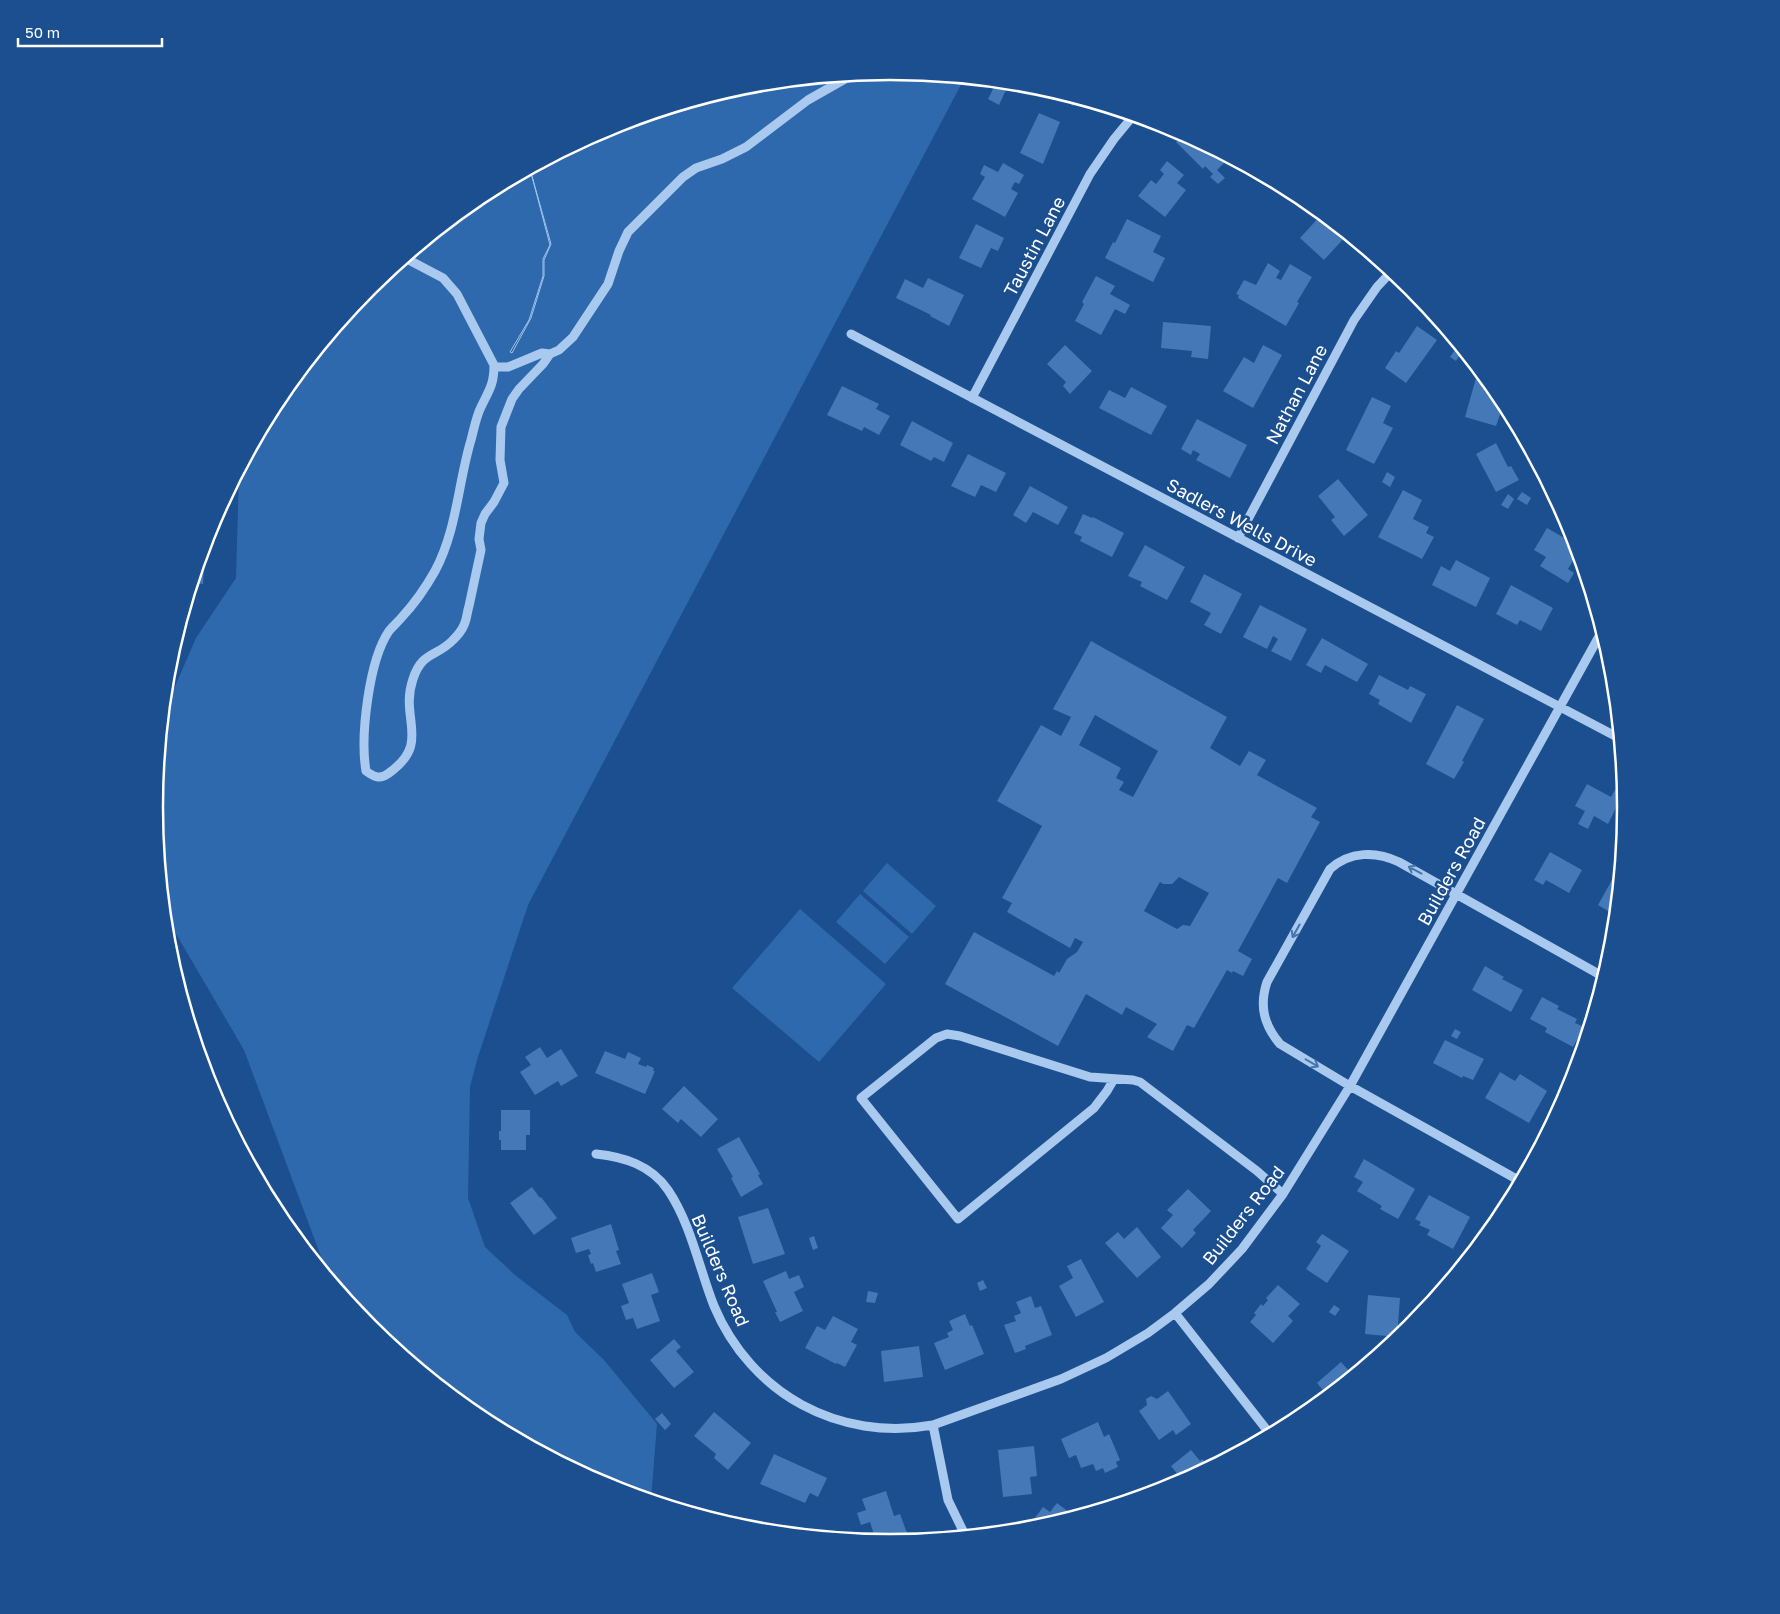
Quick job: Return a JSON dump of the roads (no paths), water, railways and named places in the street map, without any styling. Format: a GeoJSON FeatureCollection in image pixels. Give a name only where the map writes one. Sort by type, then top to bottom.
{"type":"FeatureCollection","features":[{"type":"Feature","properties":{"kind":"street"},"geometry":{"type":"LineString","coordinates":[[410,261],[443,278],[457,294],[494,364],[494,375],[492,387],[480,408],[470,441],[458,488],[455,517],[447,546],[435,571],[419,596],[389,630],[378,652],[371,682],[364,749],[366,771],[380,778],[386,776],[401,764],[411,749],[413,737],[409,708],[412,680],[425,658],[452,641],[464,625],[481,550],[479,539],[481,523],[484,514],[494,502],[504,483],[500,460],[501,427],[512,398],[550,354],[559,350],[573,337],[608,284],[617,263],[619,251],[628,232],[670,189],[696,168],[722,159],[746,147],[808,100],[839,82]]}},
{"type":"Feature","properties":{"kind":"street","name":"Taustin Lane"},"geometry":{"type":"LineString","coordinates":[[972,398],[1090,174],[1129,121]]}},
{"type":"Feature","properties":{"kind":"street","name":"Nathan Lane"},"geometry":{"type":"LineString","coordinates":[[1238,538],[1354,320],[1377,287],[1387,277]]}},
{"type":"Feature","properties":{"kind":"street","name":"Sadlers Wells Drive"},"geometry":{"type":"LineString","coordinates":[[851,334],[1613,735]]}},
{"type":"Feature","properties":{"kind":"street"},"geometry":{"type":"LineString","coordinates":[[497,367],[508,367],[542,353],[550,354]]}},
{"type":"Feature","properties":{"kind":"street","name":"Builders Road"},"geometry":{"type":"LineString","coordinates":[[596,1154],[616,1156],[635,1162],[652,1174],[668,1190],[684,1222],[714,1306],[726,1330],[744,1358],[781,1393],[830,1418],[859,1426],[891,1429],[919,1428],[933,1425],[1062,1379],[1106,1358],[1148,1333],[1209,1284],[1242,1249],[1283,1194],[1350,1086],[1597,641]]}},
{"type":"Feature","properties":{"kind":"street"},"geometry":{"type":"LineString","coordinates":[[1515,1178],[1350,1086],[1280,1044],[1272,1034],[1266,1021],[1263,994],[1267,982],[1330,869],[1351,856],[1362,854],[1388,857],[1421,873],[1456,895],[1597,973]]}},
{"type":"Feature","properties":{"kind":"street"},"geometry":{"type":"LineString","coordinates":[[1114,1079],[1107,1092],[1094,1108],[958,1219],[861,1098],[936,1038],[947,1034],[960,1036],[1090,1077],[1133,1080],[1148,1086],[1258,1171],[1283,1194]]}},
{"type":"Feature","properties":{"kind":"street"},"geometry":{"type":"LineString","coordinates":[[1175,1313],[1266,1429]]}},
{"type":"Feature","properties":{"kind":"street"},"geometry":{"type":"LineString","coordinates":[[933,1425],[948,1500],[963,1530]]}}]}
